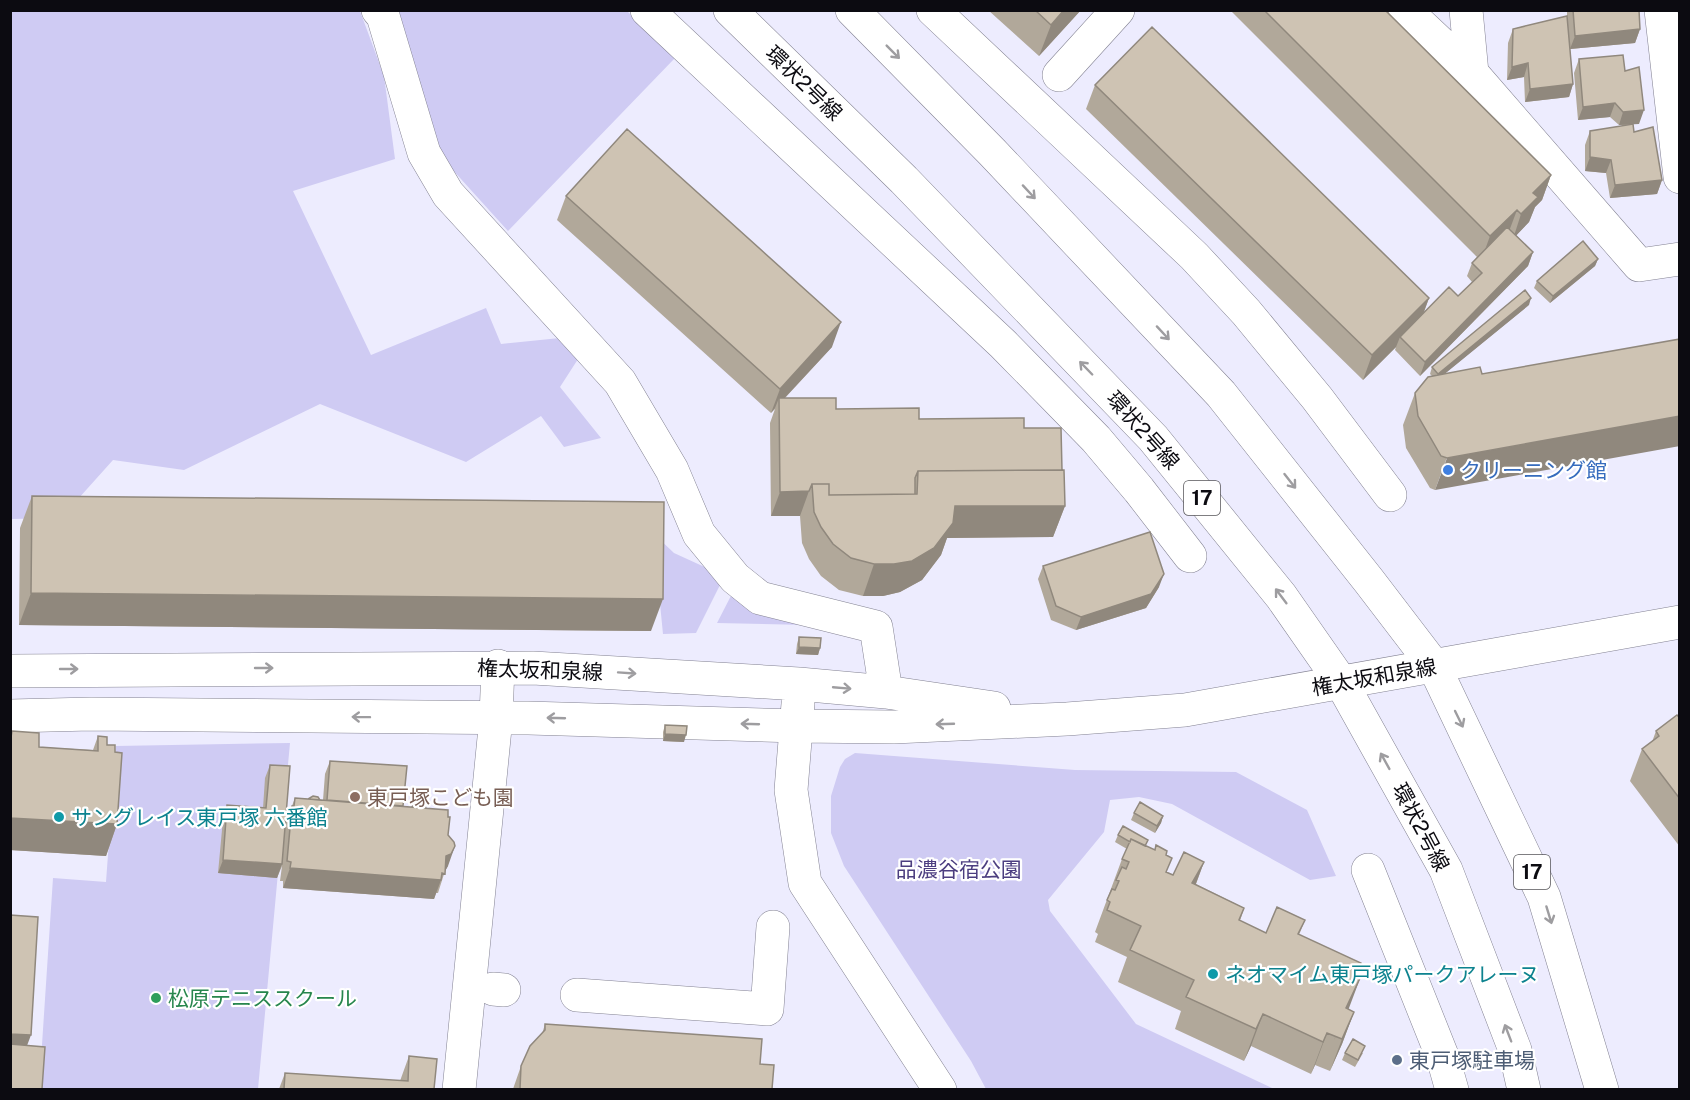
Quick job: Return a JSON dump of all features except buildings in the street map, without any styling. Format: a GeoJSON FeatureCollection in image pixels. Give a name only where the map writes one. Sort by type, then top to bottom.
{"type":"FeatureCollection","features":[{"type":"Feature","properties":{"kind":"street"},"geometry":{"type":"LineString","coordinates":[[378,10],[386,27],[423,153],[448,194],[620,382],[672,470],[699,534],[735,578],[760,598],[876,627],[886,692]]}},
{"type":"Feature","properties":{"kind":"street"},"geometry":{"type":"LineString","coordinates":[[647,10],[1003,344],[1096,439],[1190,556]]}},
{"type":"Feature","properties":{"kind":"street","name":"環状2号線"},"geometry":{"type":"LineString","coordinates":[[730,10],[904,180],[1153,438],[1281,596],[1341,682],[1446,870],[1515,1050],[1524,1089]]}},
{"type":"Feature","properties":{"kind":"street","name":"17"},"geometry":{"type":"LineString","coordinates":[[852,10],[992,152],[1221,394],[1434,666],[1544,897],[1602,1089]]}},
{"type":"Feature","properties":{"kind":"street"},"geometry":{"type":"LineString","coordinates":[[933,10],[1194,256],[1246,312],[1317,398],[1390,495]]}},
{"type":"Feature","properties":{"kind":"street"},"geometry":{"type":"LineString","coordinates":[[1059,75],[1118,10]]}},
{"type":"Feature","properties":{"kind":"street"},"geometry":{"type":"LineString","coordinates":[[1405,10],[1472,73],[1640,265],[1680,259]]}},
{"type":"Feature","properties":{"kind":"street"},"geometry":{"type":"LineString","coordinates":[[1466,10],[1472,73]]}},
{"type":"Feature","properties":{"kind":"street"},"geometry":{"type":"LineString","coordinates":[[1661,10],[1680,177]]}},
{"type":"Feature","properties":{"kind":"street","name":"権太坂和泉線"},"geometry":{"type":"LineString","coordinates":[[10,716],[103,714],[496,718],[894,727],[1067,719],[1185,710],[1680,622]]}},
{"type":"Feature","properties":{"kind":"street"},"geometry":{"type":"LineString","coordinates":[[459,1089],[496,718],[498,666]]}},
{"type":"Feature","properties":{"kind":"street","name":"権太坂和泉線"},"geometry":{"type":"LineString","coordinates":[[10,670],[498,666],[799,684],[886,692],[1067,719]]}},
{"type":"Feature","properties":{"kind":"street"},"geometry":{"type":"LineString","coordinates":[[799,684],[791,790],[805,883],[940,1089]]}},
{"type":"Feature","properties":{"kind":"street"},"geometry":{"type":"LineString","coordinates":[[1368,870],[1443,1058],[1452,1089]]}},
{"type":"Feature","properties":{"kind":"street"},"geometry":{"type":"LineString","coordinates":[[577,995],[768,1009],[773,927]]}},
{"type":"Feature","properties":{"kind":"green space"},"geometry":{"type":"Polygon","coordinates":[[[10,11],[360,11],[384,76],[395,159],[293,191],[371,355],[486,308],[501,344],[560,338],[580,356],[560,387],[601,438],[564,447],[541,416],[466,462],[320,404],[184,470],[113,460],[61,518],[11,519],[10,11]]]}},
{"type":"Feature","properties":{"kind":"green space"},"geometry":{"type":"Polygon","coordinates":[[[388,11],[627,11],[675,58],[508,231],[451,168],[433,139],[388,11]]]}},
{"type":"Feature","properties":{"kind":"green space"},"geometry":{"type":"Polygon","coordinates":[[[653,533],[674,553],[709,569],[721,583],[696,633],[663,634],[653,533]]]}},
{"type":"Feature","properties":{"kind":"green space"},"geometry":{"type":"Polygon","coordinates":[[[735,588],[854,626],[717,623],[735,588]]]}},
{"type":"Feature","properties":{"kind":"green space","name":"松原テニススクール"},"geometry":{"type":"Polygon","coordinates":[[[290,743],[258,1089],[39,1090],[53,878],[106,882],[116,746],[290,743]]]}},
{"type":"Feature","properties":{"kind":"green space","name":"品濃谷宿公園"},"geometry":{"type":"Polygon","coordinates":[[[855,753],[1075,770],[1236,772],[1307,810],[1336,876],[1310,880],[1172,804],[1139,797],[1110,800],[1104,832],[1048,900],[1050,911],[1136,1024],[1274,1089],[986,1089],[971,1061],[844,866],[831,833],[831,796],[840,767],[845,759],[855,753]]]}},
{"type":"Feature","properties":{"kind":"place","name":"クリーニング館"},"geometry":{"type":"Point","coordinates":[1448,470]}},
{"type":"Feature","properties":{"kind":"place","name":"東戸塚こども園"},"geometry":{"type":"Point","coordinates":[355,797]}},
{"type":"Feature","properties":{"kind":"place","name":"サングレイス東戸塚 六番館"},"geometry":{"type":"Point","coordinates":[59,817]}},
{"type":"Feature","properties":{"kind":"place","name":"ネオマイム東戸塚パークアレーヌ"},"geometry":{"type":"Point","coordinates":[1213,974]}},
{"type":"Feature","properties":{"kind":"place","name":"松原テニススクール"},"geometry":{"type":"Point","coordinates":[156,998]}},
{"type":"Feature","properties":{"kind":"place","name":"東戸塚駐車場"},"geometry":{"type":"Point","coordinates":[1397,1060]}}]}
